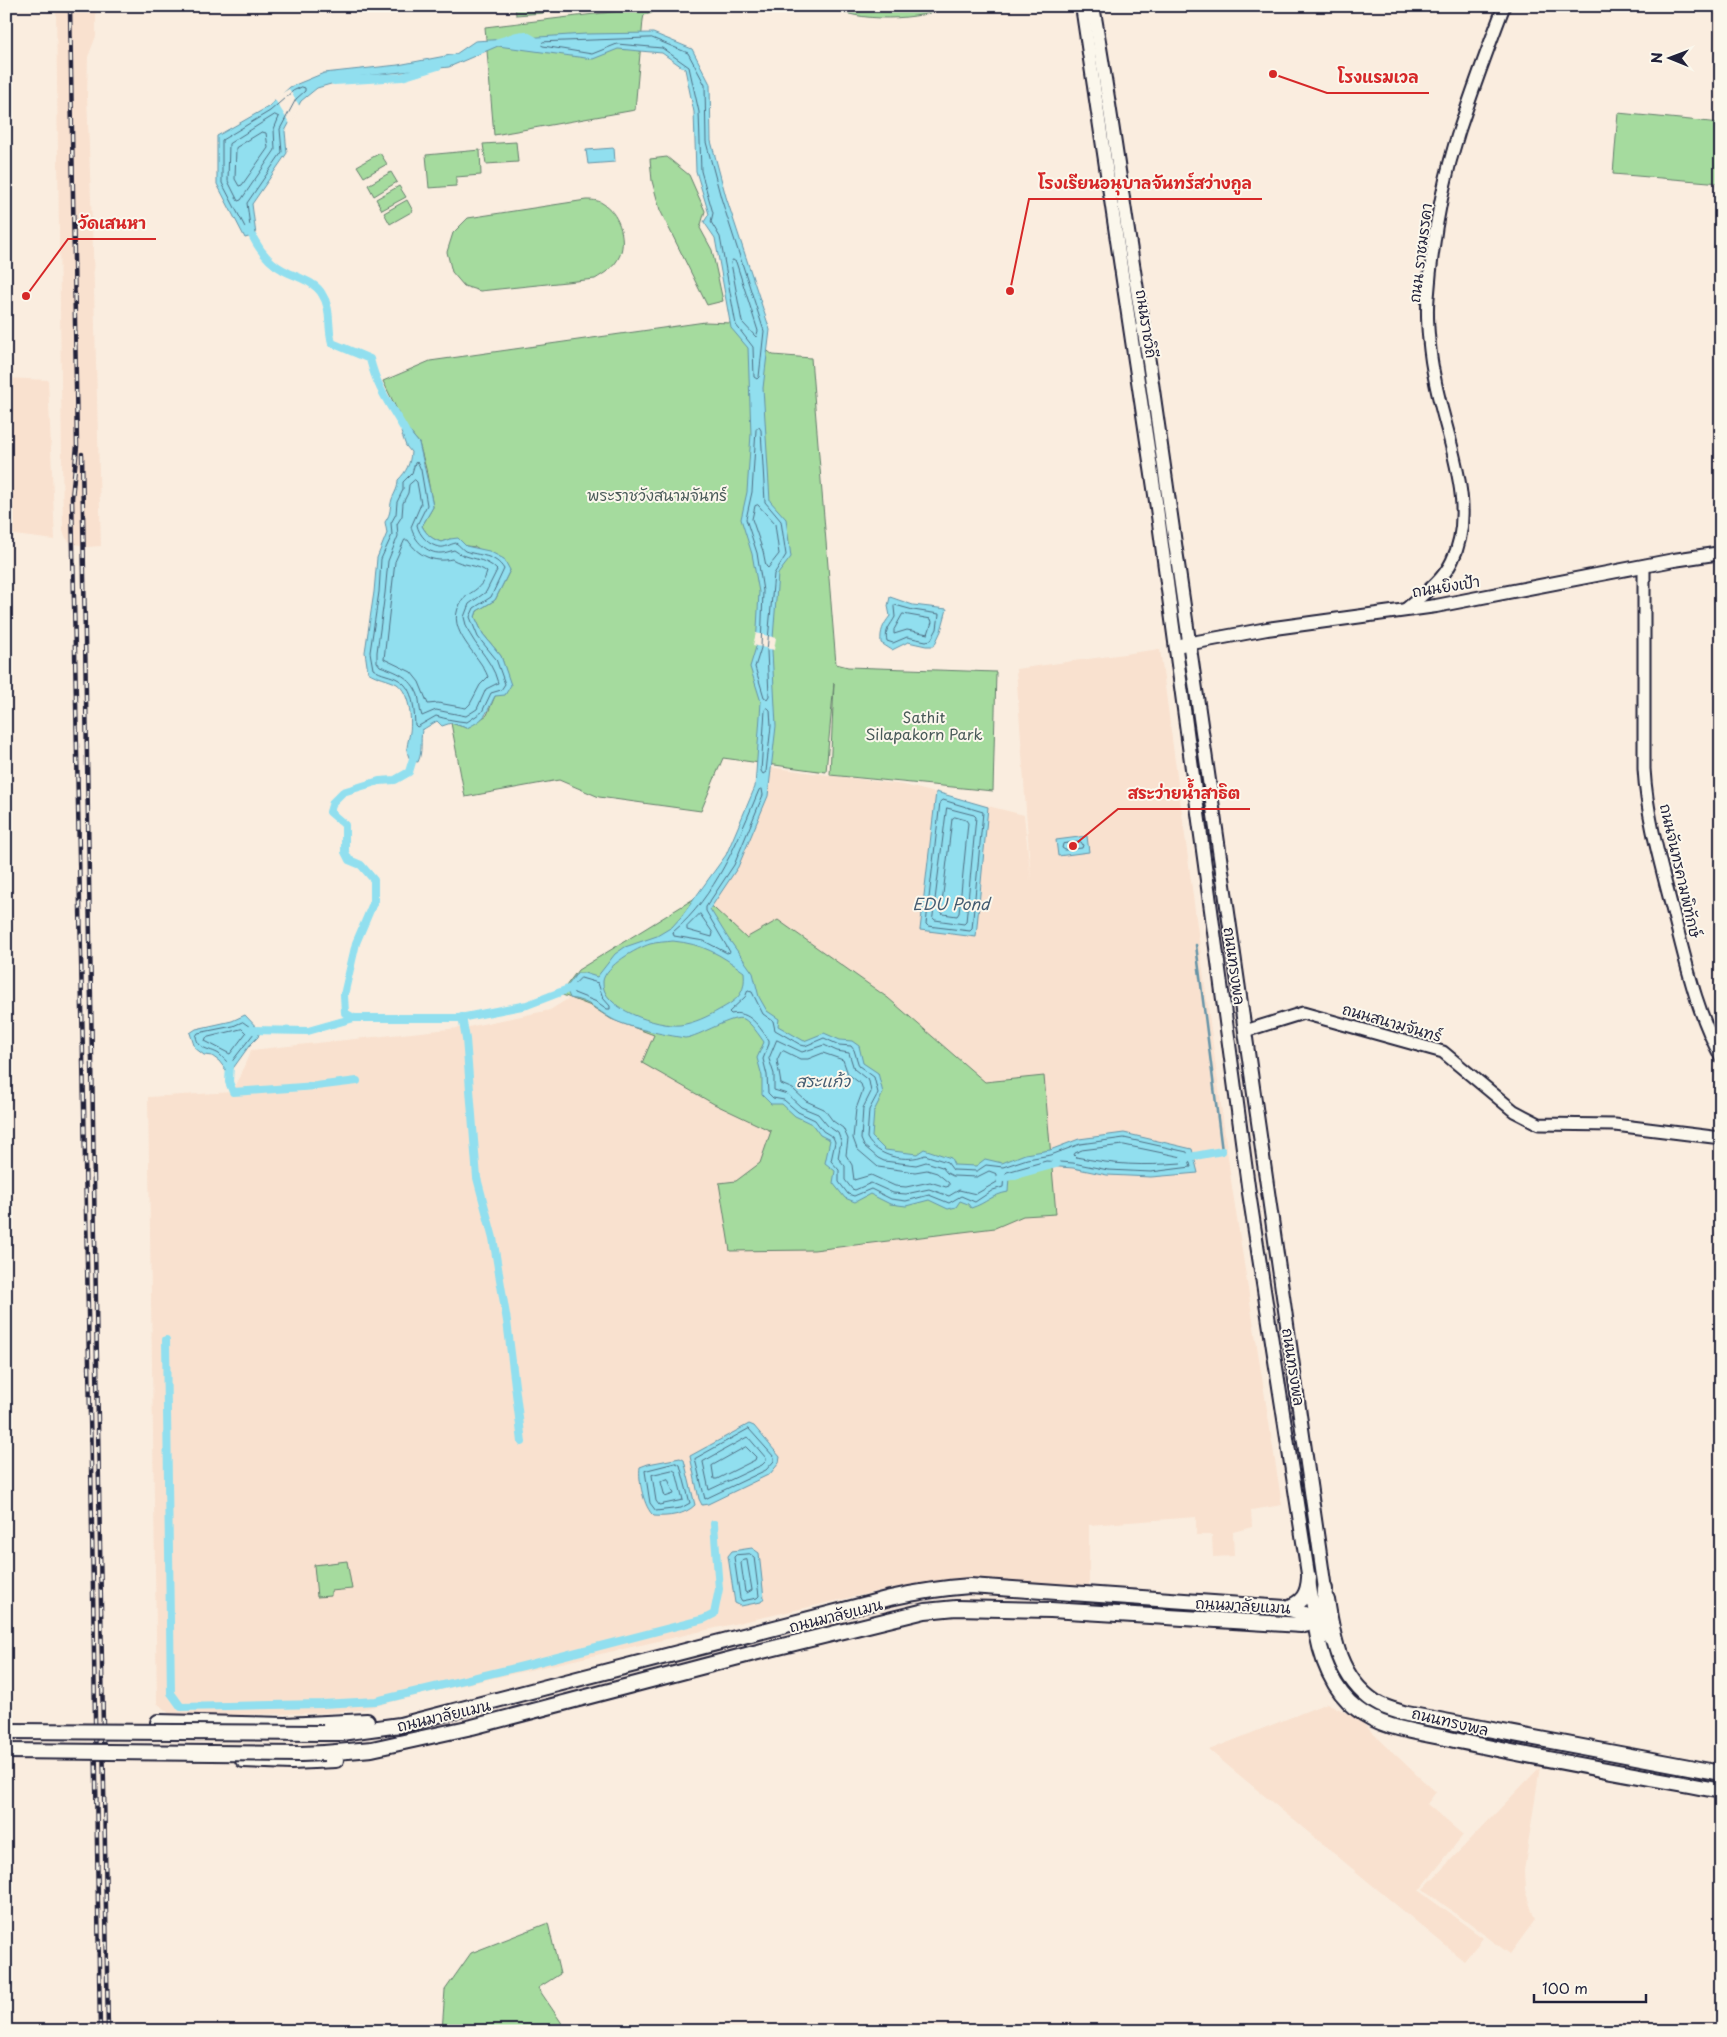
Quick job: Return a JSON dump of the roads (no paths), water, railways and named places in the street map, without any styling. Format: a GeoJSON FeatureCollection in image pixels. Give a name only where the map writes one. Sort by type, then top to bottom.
{"type":"FeatureCollection","features":[{"type":"Feature","properties":{"kind":"highway"},"geometry":{"type":"LineString","coordinates":[[1286,1608],[1295,1605],[1306,1596],[1309,1578]]}},
{"type":"Feature","properties":{"kind":"highway","name":"ถนนมาลัยแมน"},"geometry":{"type":"LineString","coordinates":[[6,1731],[341,1733],[400,1725],[926,1590],[970,1586],[1286,1608],[1301,1612],[1315,1619],[1309,1624],[1290,1626],[1051,1610],[956,1608],[926,1611],[408,1742],[372,1749],[300,1754],[6,1750]]}},
{"type":"Feature","properties":{"kind":"highway"},"geometry":{"type":"LineString","coordinates":[[1325,1589],[1325,1602],[1322,1611],[1315,1619],[1329,1632],[1333,1640]]}},
{"type":"Feature","properties":{"kind":"highway","name":"ถนนทรงพล"},"geometry":{"type":"LineString","coordinates":[[1325,1589],[1333,1640],[1342,1664],[1352,1680],[1366,1695],[1386,1707],[1407,1714],[1721,1773]]}},
{"type":"Feature","properties":{"kind":"highway","name":"ถนนทรงพล"},"geometry":{"type":"LineString","coordinates":[[1315,1619],[1318,1644],[1328,1673],[1340,1692],[1356,1709],[1380,1723],[1533,1757],[1721,1791]]}},
{"type":"Feature","properties":{"kind":"highway"},"geometry":{"type":"LineString","coordinates":[[1290,1626],[1305,1633],[1318,1644]]}},
{"type":"Feature","properties":{"kind":"highway"},"geometry":{"type":"LineString","coordinates":[[134,1756],[291,1762],[374,1757],[524,1720],[556,1704]]}},
{"type":"Feature","properties":{"kind":"highway"},"geometry":{"type":"LineString","coordinates":[[158,1722],[286,1725],[331,1724],[375,1720],[437,1708],[473,1705]]}},
{"type":"Feature","properties":{"kind":"main road","name":"ถนนราชวิถี"},"geometry":{"type":"LineString","coordinates":[[1082,6],[1109,139],[1189,642]]}},
{"type":"Feature","properties":{"kind":"main road","name":"ถนนราชวิถี"},"geometry":{"type":"LineString","coordinates":[[1093,6],[1175,647]]}},
{"type":"Feature","properties":{"kind":"main road","name":"ถนนยิงเป้า"},"geometry":{"type":"LineString","coordinates":[[1175,647],[1189,642],[1267,629],[1436,606],[1721,553]]}},
{"type":"Feature","properties":{"kind":"main road","name":"ถนนทรงพล"},"geometry":{"type":"LineString","coordinates":[[1189,642],[1325,1589]]}},
{"type":"Feature","properties":{"kind":"main road","name":"ถนนทรงพล"},"geometry":{"type":"LineString","coordinates":[[1175,647],[1251,1204],[1315,1619]]}},
{"type":"Feature","properties":{"kind":"main road"},"geometry":{"type":"LineString","coordinates":[[1226,1027],[1244,1028]]}},
{"type":"Feature","properties":{"kind":"street","name":"ถนน ราชมรรคา"},"geometry":{"type":"LineString","coordinates":[[1406,609],[1439,580],[1452,562],[1460,540],[1462,504],[1452,441],[1434,379],[1427,300],[1440,211],[1459,132],[1480,67],[1486,56],[1504,6]]}},
{"type":"Feature","properties":{"kind":"street","name":"ถนนจันทรคามพิทักษ์"},"geometry":{"type":"LineString","coordinates":[[1644,566],[1644,770],[1646,793],[1656,850],[1694,996],[1721,1057]]}},
{"type":"Feature","properties":{"kind":"street","name":"ถนนสนามจันทร์"},"geometry":{"type":"LineString","coordinates":[[1244,1028],[1303,1013],[1443,1052],[1514,1111],[1539,1124],[1615,1125],[1721,1138]]}},
{"type":"Feature","properties":{"kind":"water","name":"สระแก้ว"},"geometry":{"type":"Polygon","coordinates":[[[653,33],[692,49],[710,84],[711,141],[726,197],[770,330],[763,388],[770,501],[786,519],[791,557],[778,574],[772,651],[776,726],[768,796],[738,867],[710,909],[753,973],[759,997],[767,1011],[779,1019],[778,1026],[804,1041],[824,1033],[840,1040],[852,1041],[859,1046],[863,1063],[878,1073],[883,1093],[874,1111],[872,1137],[885,1150],[917,1154],[924,1149],[951,1158],[954,1165],[976,1166],[985,1159],[1002,1163],[1025,1154],[1050,1150],[1079,1139],[1124,1133],[1192,1149],[1198,1173],[1151,1177],[1107,1175],[1073,1168],[1046,1166],[1009,1176],[1008,1192],[997,1195],[971,1208],[968,1204],[960,1201],[956,1207],[948,1209],[929,1200],[906,1206],[890,1204],[870,1194],[855,1202],[845,1198],[833,1183],[835,1171],[825,1163],[830,1140],[820,1135],[812,1124],[795,1116],[782,1104],[771,1104],[762,1095],[762,1076],[757,1058],[764,1042],[747,1021],[739,1018],[685,1038],[627,1025],[612,1019],[588,1004],[570,998],[566,988],[577,973],[597,977],[615,954],[625,947],[657,936],[672,927],[681,917],[726,855],[755,787],[761,702],[750,667],[756,647],[759,592],[752,554],[741,519],[747,492],[751,434],[748,348],[731,328],[715,238],[704,222],[709,214],[696,171],[694,112],[685,69],[662,53],[618,49],[593,59],[498,46],[449,67],[355,77],[317,88],[301,101],[285,131],[287,153],[252,204],[256,235],[245,238],[217,184],[217,136],[268,107],[290,87],[324,73],[398,65],[456,54],[475,41],[586,34],[653,33]],[[673,941],[650,944],[637,949],[615,964],[609,969],[603,981],[605,991],[611,1000],[621,1008],[646,1019],[659,1023],[680,1025],[705,1017],[739,996],[742,991],[744,972],[711,951],[684,942],[673,941]]]}},
{"type":"Feature","properties":{"kind":"water"},"geometry":{"type":"Polygon","coordinates":[[[614,148],[615,162],[588,164],[586,150],[614,148]]]}},
{"type":"Feature","properties":{"kind":"water"},"geometry":{"type":"Polygon","coordinates":[[[405,426],[419,443],[430,491],[433,507],[422,526],[426,532],[432,538],[441,542],[458,538],[466,546],[489,551],[504,559],[510,570],[495,600],[477,611],[475,617],[483,634],[501,656],[511,685],[505,695],[495,696],[482,718],[467,728],[451,723],[442,726],[437,721],[422,730],[418,762],[411,761],[408,754],[410,720],[407,699],[397,684],[368,672],[365,652],[377,558],[387,533],[385,522],[390,513],[398,480],[406,470],[411,456],[411,452],[406,446],[401,432],[405,426]]]}},
{"type":"Feature","properties":{"kind":"water"},"geometry":{"type":"Polygon","coordinates":[[[890,597],[913,605],[947,609],[941,631],[934,646],[908,642],[892,650],[881,643],[882,628],[890,616],[888,606],[890,597]]]}},
{"type":"Feature","properties":{"kind":"water","name":"EDU Pond"},"geometry":{"type":"Polygon","coordinates":[[[936,792],[988,807],[976,937],[920,930],[936,792]]]}},
{"type":"Feature","properties":{"kind":"water"},"geometry":{"type":"Polygon","coordinates":[[[1087,836],[1089,852],[1058,856],[1056,840],[1087,836]]]}},
{"type":"Feature","properties":{"kind":"water"},"geometry":{"type":"Polygon","coordinates":[[[245,1015],[260,1031],[258,1037],[249,1046],[229,1074],[219,1061],[212,1056],[204,1055],[195,1048],[190,1033],[196,1029],[232,1021],[245,1015]]]}},
{"type":"Feature","properties":{"kind":"water"},"geometry":{"type":"Polygon","coordinates":[[[749,1424],[754,1426],[780,1457],[779,1463],[770,1474],[708,1504],[702,1505],[690,1456],[749,1424]]]}},
{"type":"Feature","properties":{"kind":"water"},"geometry":{"type":"Polygon","coordinates":[[[680,1458],[684,1460],[695,1505],[676,1515],[654,1516],[647,1507],[642,1493],[640,1467],[680,1458]]]}},
{"type":"Feature","properties":{"kind":"water"},"geometry":{"type":"Polygon","coordinates":[[[752,1548],[759,1553],[764,1598],[761,1602],[741,1606],[735,1603],[728,1556],[732,1551],[752,1548]]]}},
{"type":"Feature","properties":{"kind":"waterway"},"geometry":{"type":"LineString","coordinates":[[499,42],[523,35],[538,43]]}},
{"type":"Feature","properties":{"kind":"waterway"},"geometry":{"type":"LineString","coordinates":[[334,81],[402,77],[438,66]]}},
{"type":"Feature","properties":{"kind":"waterway"},"geometry":{"type":"LineString","coordinates":[[249,229],[258,247],[272,262],[319,290],[327,306],[332,343],[370,359],[377,381],[408,436]]}},
{"type":"Feature","properties":{"kind":"waterway"},"geometry":{"type":"LineString","coordinates":[[415,752],[409,772],[395,780],[379,781],[343,792],[333,802],[330,812],[345,825],[345,852],[349,860],[361,865],[374,880],[374,901],[356,943],[344,995],[345,1013],[354,1018],[460,1018],[527,1005],[571,988],[577,988]]}},
{"type":"Feature","properties":{"kind":"waterway"},"geometry":{"type":"LineString","coordinates":[[1196,945],[1222,1151]]}},
{"type":"Feature","properties":{"kind":"waterway"},"geometry":{"type":"LineString","coordinates":[[462,1017],[466,1039],[477,1178],[493,1238],[507,1321],[522,1442]]}},
{"type":"Feature","properties":{"kind":"waterway"},"geometry":{"type":"LineString","coordinates":[[250,1030],[308,1031],[354,1018]]}},
{"type":"Feature","properties":{"kind":"waterway"},"geometry":{"type":"LineString","coordinates":[[230,1064],[229,1082],[233,1092],[357,1081]]}},
{"type":"Feature","properties":{"kind":"waterway"},"geometry":{"type":"LineString","coordinates":[[1184,1158],[1222,1151]]}},
{"type":"Feature","properties":{"kind":"waterway"},"geometry":{"type":"LineString","coordinates":[[1000,1179],[1056,1164]]}},
{"type":"Feature","properties":{"kind":"waterway"},"geometry":{"type":"LineString","coordinates":[[166,1340],[171,1693],[181,1707],[376,1701],[523,1666],[704,1619],[714,1614],[719,1589],[714,1524]]}},
{"type":"Feature","properties":{"kind":"railway"},"geometry":{"type":"LineString","coordinates":[[70,6],[77,446],[72,498],[100,2031]]}},
{"type":"Feature","properties":{"kind":"railway"},"geometry":{"type":"LineString","coordinates":[[82,454],[108,2031]]}},
{"type":"Feature","properties":{"kind":"place","name":"โรงแรมเวล"},"geometry":{"type":"Point","coordinates":[1273,74]}},
{"type":"Feature","properties":{"kind":"place","name":"โรงเรียนอนุบาลจันทร์สว่างกูล"},"geometry":{"type":"Point","coordinates":[1010,291]}},
{"type":"Feature","properties":{"kind":"place","name":"วัดเสนหา"},"geometry":{"type":"Point","coordinates":[26,296]}},
{"type":"Feature","properties":{"kind":"place","name":"สระว่ายนำ้สาธิต"},"geometry":{"type":"Point","coordinates":[1073,846]}},
{"type":"Feature","properties":{"kind":"park label","name":"พระราชวังสนามจันทร์"},"geometry":{"type":"Point","coordinates":[657,496]}},
{"type":"Feature","properties":{"kind":"park label","name":"Sathit Silapakorn Park"},"geometry":{"type":"Point","coordinates":[924,726]}}]}
